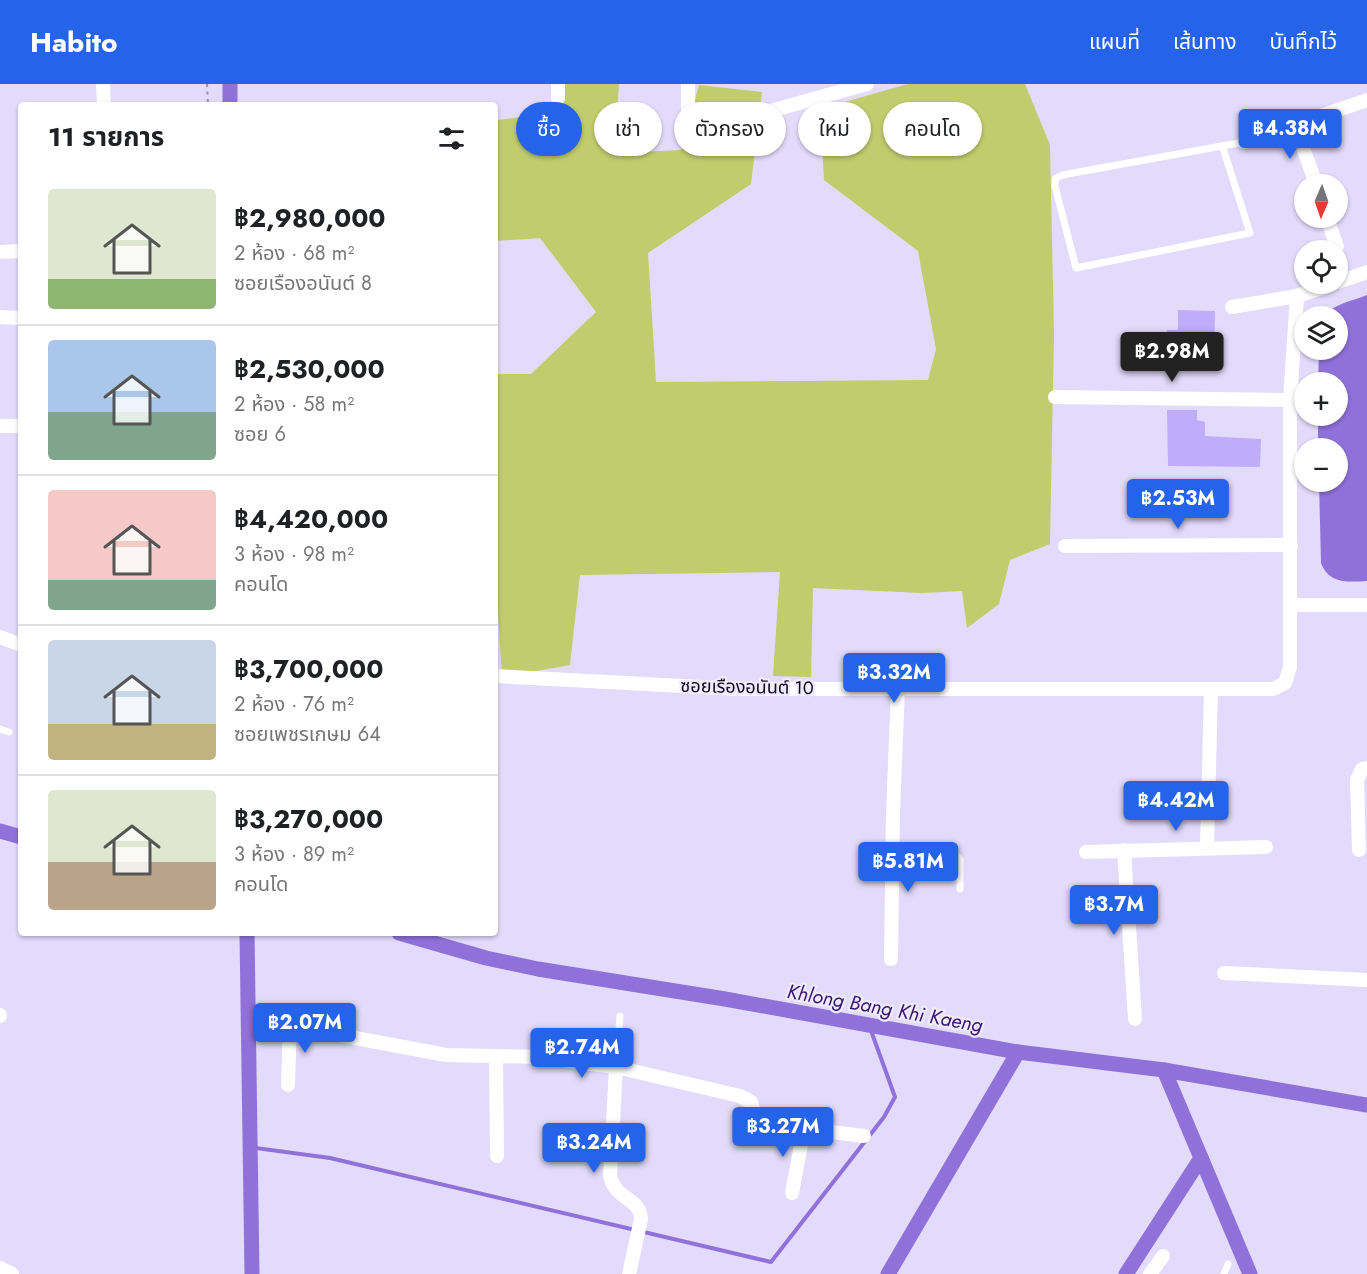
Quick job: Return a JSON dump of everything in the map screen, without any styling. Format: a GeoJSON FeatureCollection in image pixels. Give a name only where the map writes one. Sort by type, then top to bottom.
{"type":"FeatureCollection","features":[{"type":"Feature","properties":{"kind":"street"},"geometry":{"type":"LineString","coordinates":[[103,84],[104,102]]}},
{"type":"Feature","properties":{"kind":"street"},"geometry":{"type":"LineString","coordinates":[[688,84],[688,102]]}},
{"type":"Feature","properties":{"kind":"street"},"geometry":{"type":"LineString","coordinates":[[786,107],[867,84]]}},
{"type":"Feature","properties":{"kind":"street"},"geometry":{"type":"LineString","coordinates":[[1244,142],[1367,100]]}},
{"type":"Feature","properties":{"kind":"street"},"geometry":{"type":"LineString","coordinates":[[1295,126],[1312,174]]}},
{"type":"Feature","properties":{"kind":"street"},"geometry":{"type":"LineString","coordinates":[[0,252],[18,251]]}},
{"type":"Feature","properties":{"kind":"street"},"geometry":{"type":"LineString","coordinates":[[1348,279],[1367,272]]}},
{"type":"Feature","properties":{"kind":"street"},"geometry":{"type":"LineString","coordinates":[[1232,307],[1303,294]]}},
{"type":"Feature","properties":{"kind":"street"},"geometry":{"type":"LineString","coordinates":[[1297,296],[1290,399],[1291,605],[1367,605]]}},
{"type":"Feature","properties":{"kind":"street"},"geometry":{"type":"LineString","coordinates":[[0,317],[18,318]]}},
{"type":"Feature","properties":{"kind":"street"},"geometry":{"type":"LineString","coordinates":[[1054,397],[1290,399]]}},
{"type":"Feature","properties":{"kind":"street"},"geometry":{"type":"LineString","coordinates":[[0,426],[18,426]]}},
{"type":"Feature","properties":{"kind":"street"},"geometry":{"type":"LineString","coordinates":[[1065,546],[1291,545]]}},
{"type":"Feature","properties":{"kind":"street","name":"ซอยเรืองอนันต์ 10"},"geometry":{"type":"LineString","coordinates":[[498,676],[739,688],[1273,689],[1285,683],[1290,667],[1291,605]]}},
{"type":"Feature","properties":{"kind":"street"},"geometry":{"type":"LineString","coordinates":[[0,637],[18,644]]}},
{"type":"Feature","properties":{"kind":"street"},"geometry":{"type":"LineString","coordinates":[[891,959],[898,688]]}},
{"type":"Feature","properties":{"kind":"street"},"geometry":{"type":"LineString","coordinates":[[1207,847],[1211,690]]}},
{"type":"Feature","properties":{"kind":"street"},"geometry":{"type":"LineString","coordinates":[[1359,850],[1357,780],[1362,769],[1367,768]]}},
{"type":"Feature","properties":{"kind":"street"},"geometry":{"type":"LineString","coordinates":[[1086,852],[1266,847]]}},
{"type":"Feature","properties":{"kind":"street"},"geometry":{"type":"LineString","coordinates":[[1124,850],[1135,1019]]}},
{"type":"Feature","properties":{"kind":"street"},"geometry":{"type":"LineString","coordinates":[[1224,973],[1367,980]]}},
{"type":"Feature","properties":{"kind":"street"},"geometry":{"type":"LineString","coordinates":[[288,1085],[290,1022],[430,1053],[539,1057],[616,1067],[740,1096],[751,1102],[757,1122],[864,1137]]}},
{"type":"Feature","properties":{"kind":"street"},"geometry":{"type":"LineString","coordinates":[[496,1056],[497,1156]]}},
{"type":"Feature","properties":{"kind":"street"},"geometry":{"type":"LineString","coordinates":[[616,1067],[610,1176],[615,1191],[635,1204],[641,1212],[629,1274]]}},
{"type":"Feature","properties":{"kind":"street"},"geometry":{"type":"LineString","coordinates":[[792,1193],[804,1129]]}},
{"type":"Feature","properties":{"kind":"street"},"geometry":{"type":"LineString","coordinates":[[1152,1274],[1163,1256]]}},
{"type":"Feature","properties":{"kind":"street"},"geometry":{"type":"LineString","coordinates":[[0,1268],[12,1274]]}},
{"type":"Feature","properties":{"kind":"lane"},"geometry":{"type":"LineString","coordinates":[[1223,148],[1250,233],[1076,268],[1055,179],[1062,175],[1223,148],[1244,142]]}},
{"type":"Feature","properties":{"kind":"lane"},"geometry":{"type":"LineString","coordinates":[[0,729],[9,732]]}},
{"type":"Feature","properties":{"kind":"lane"},"geometry":{"type":"LineString","coordinates":[[892,851],[954,854],[960,860],[960,889]]}},
{"type":"Feature","properties":{"kind":"lane"},"geometry":{"type":"LineString","coordinates":[[616,1067],[620,1016]]}},
{"type":"Feature","properties":{"kind":"lane"},"geometry":{"type":"LineString","coordinates":[[1224,1274],[1228,1264]]}},
{"type":"Feature","properties":{"kind":"path"},"geometry":{"type":"LineString","coordinates":[[207,84],[208,102]]}},
{"type":"Feature","properties":{"kind":"green space"},"geometry":{"type":"Polygon","coordinates":[[[561,84],[619,84],[618,102],[594,102],[594,156],[662,156],[662,151],[674,150],[674,156],[754,156],[751,184],[648,253],[656,382],[928,380],[936,349],[918,251],[824,180],[823,156],[871,156],[871,102],[845,102],[908,84],[1025,84],[1050,145],[1054,334],[1050,544],[1010,560],[999,604],[967,628],[962,591],[922,593],[813,588],[811,677],[773,676],[780,572],[580,575],[570,665],[502,677],[498,612],[498,374],[531,374],[596,312],[540,238],[498,241],[498,120],[516,118],[516,156],[582,156],[582,102],[558,102],[561,84]]]}},
{"type":"Feature","properties":{"kind":"green space"},"geometry":{"type":"Polygon","coordinates":[[[699,85],[762,92],[761,102],[694,102],[699,85]]]}},
{"type":"Feature","properties":{"kind":"shaded area"},"geometry":{"type":"Polygon","coordinates":[[[1367,295],[1367,581],[1346,581],[1334,578],[1324,570],[1321,563],[1319,492],[1348,492],[1348,438],[1318,438],[1318,426],[1348,426],[1348,372],[1318,372],[1319,360],[1348,360],[1348,306],[1338,306],[1367,295]]]}},
{"type":"Feature","properties":{"kind":"building"},"geometry":{"type":"Polygon","coordinates":[[[1178,310],[1215,311],[1214,362],[1183,362],[1184,343],[1167,343],[1167,330],[1178,330],[1178,310]]]}},
{"type":"Feature","properties":{"kind":"building"},"geometry":{"type":"Polygon","coordinates":[[[1167,410],[1197,410],[1197,420],[1205,422],[1205,436],[1261,439],[1260,467],[1168,466],[1167,410]]]}},
{"type":"Feature","properties":{"kind":"waterway"},"geometry":{"type":"LineString","coordinates":[[230,84],[230,102]]}},
{"type":"Feature","properties":{"kind":"waterway","name":"Khlong Bang Khi Kaeng"},"geometry":{"type":"LineString","coordinates":[[0,831],[18,836]]}},
{"type":"Feature","properties":{"kind":"waterway"},"geometry":{"type":"LineString","coordinates":[[247,936],[252,1274]]}},
{"type":"Feature","properties":{"kind":"waterway","name":"Khlong Bang Khi Kaeng"},"geometry":{"type":"LineString","coordinates":[[409,936],[486,958],[538,969],[725,999],[1018,1052],[1164,1070],[1367,1105]]}},
{"type":"Feature","properties":{"kind":"waterway"},"geometry":{"type":"LineString","coordinates":[[249,1147],[330,1158],[771,1262],[884,1117],[895,1097],[869,1025]]}},
{"type":"Feature","properties":{"kind":"waterway"},"geometry":{"type":"LineString","coordinates":[[888,1274],[1018,1052]]}},
{"type":"Feature","properties":{"kind":"waterway"},"geometry":{"type":"LineString","coordinates":[[1164,1070],[1250,1274]]}},
{"type":"Feature","properties":{"kind":"waterway"},"geometry":{"type":"LineString","coordinates":[[1126,1274],[1201,1158]]}}]}
